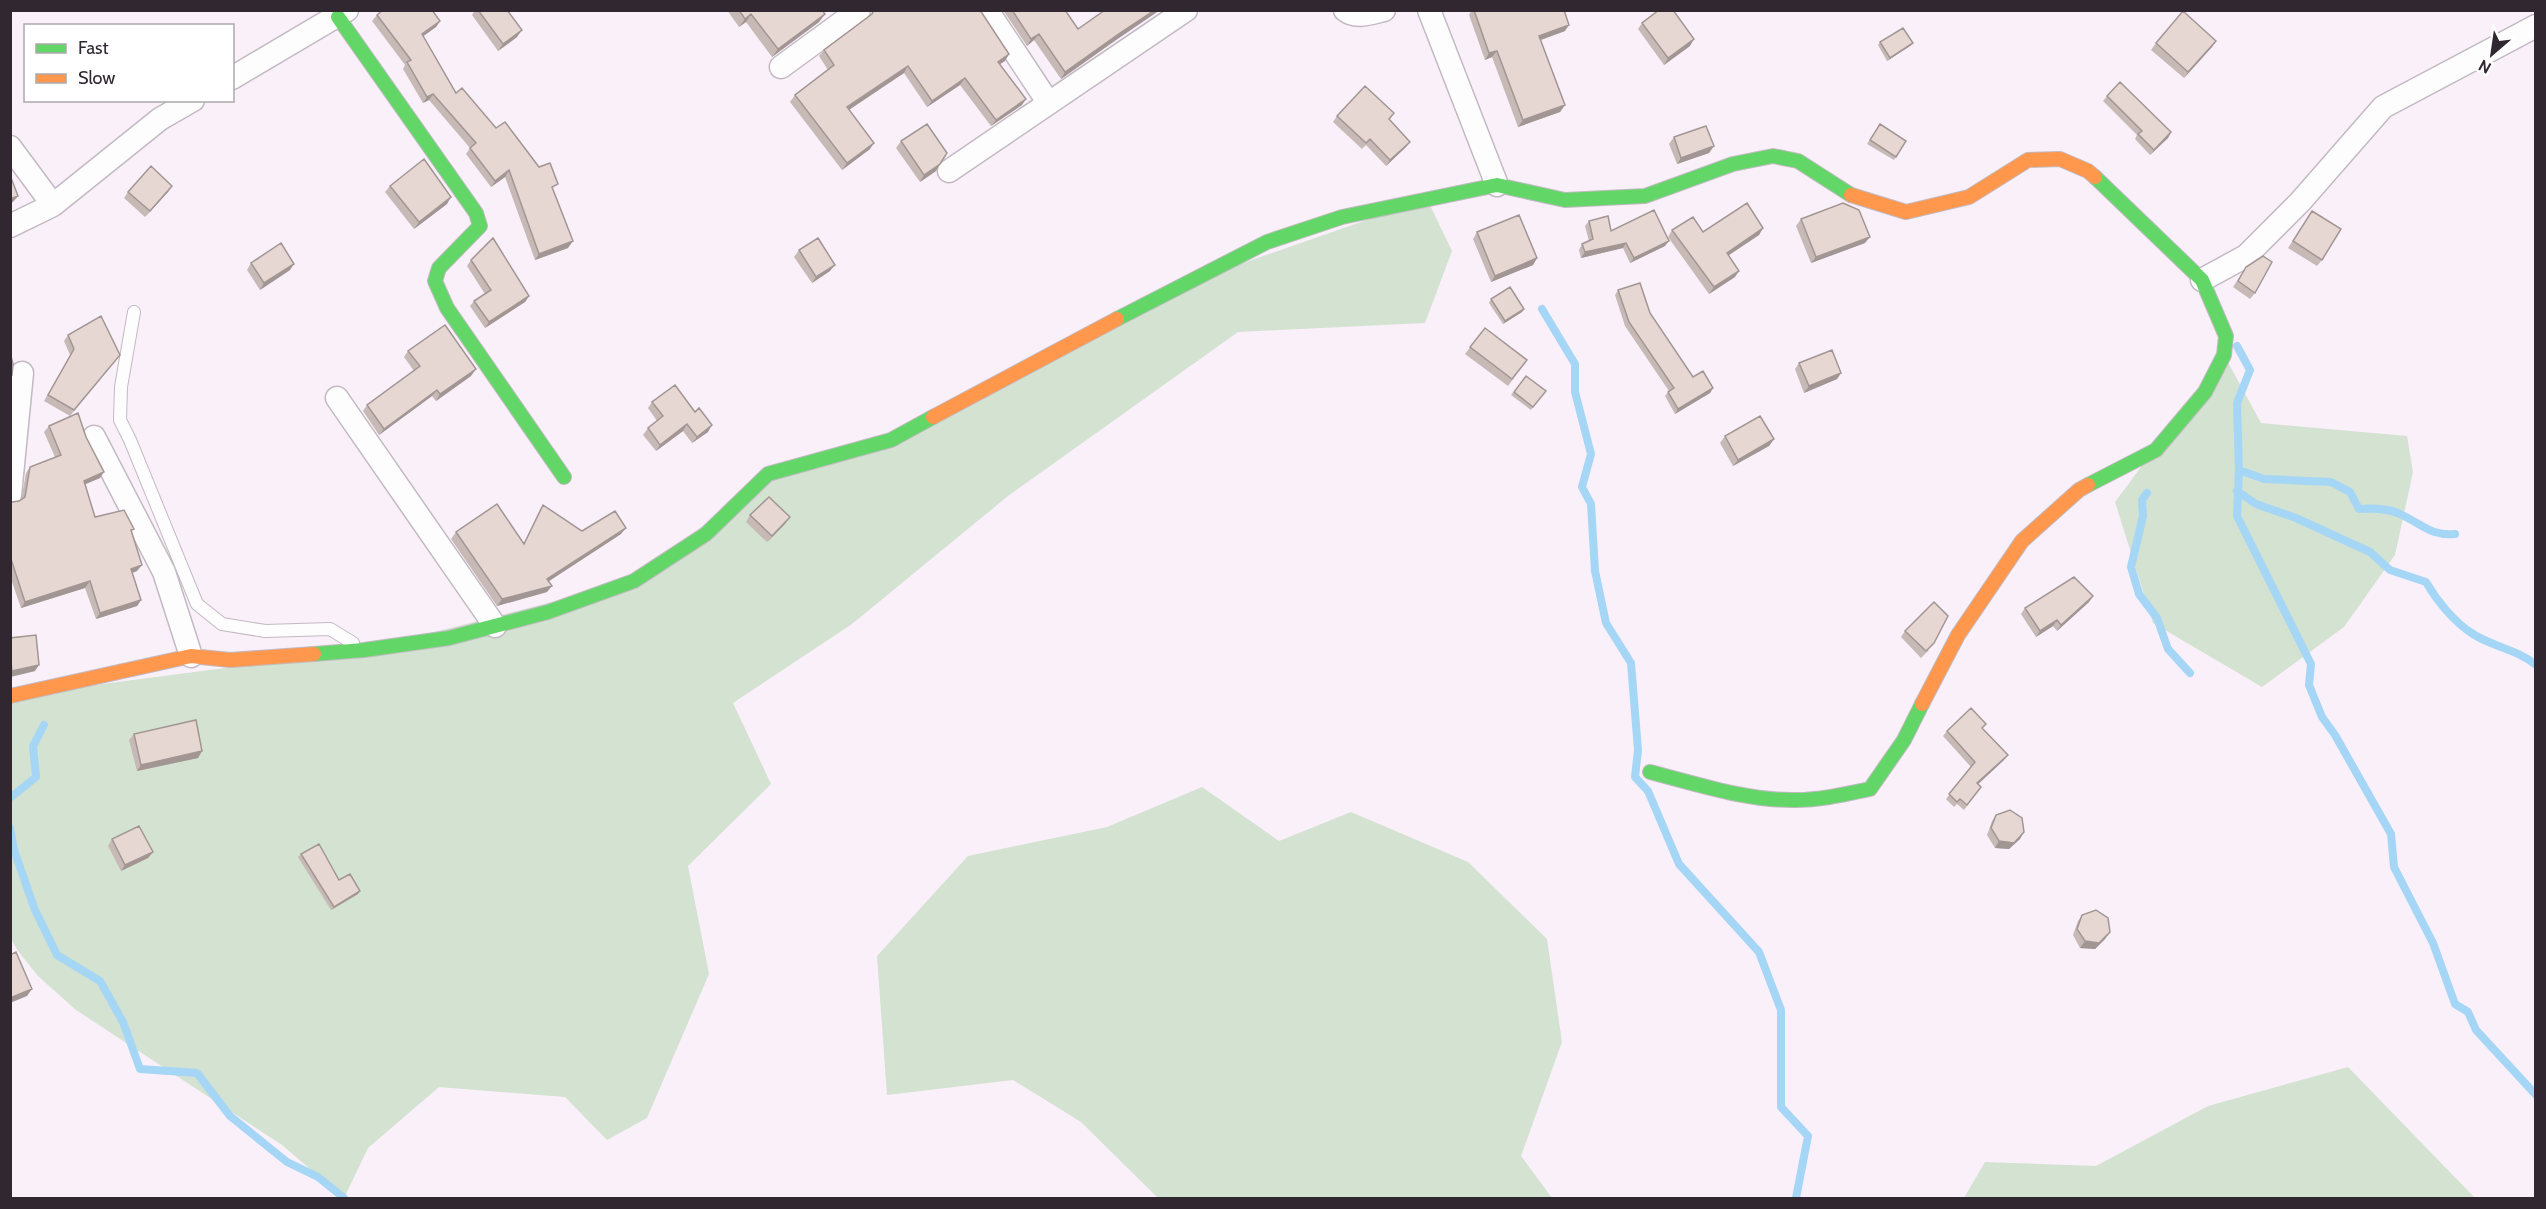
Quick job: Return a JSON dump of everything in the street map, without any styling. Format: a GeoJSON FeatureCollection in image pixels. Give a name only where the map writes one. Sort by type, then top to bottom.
{"type":"FeatureCollection","features":[{"type":"Feature","properties":{"kind":"street"},"geometry":{"type":"LineString","coordinates":[[781,67],[859,10]]}},
{"type":"Feature","properties":{"kind":"street"},"geometry":{"type":"LineString","coordinates":[[987,10],[1048,102]]}},
{"type":"Feature","properties":{"kind":"street"},"geometry":{"type":"LineString","coordinates":[[949,171],[1186,10]]}},
{"type":"Feature","properties":{"kind":"street"},"geometry":{"type":"LineString","coordinates":[[1345,10],[1350,14],[1362,15],[1384,10]]}},
{"type":"Feature","properties":{"kind":"street"},"geometry":{"type":"LineString","coordinates":[[1429,10],[1497,185]]}},
{"type":"Feature","properties":{"kind":"street"},"geometry":{"type":"LineString","coordinates":[[234,77],[342,14],[476,213],[480,226],[439,268],[435,281],[447,308],[564,477]]}},
{"type":"Feature","properties":{"kind":"street"},"geometry":{"type":"LineString","coordinates":[[2202,280],[2246,256],[2300,202],[2383,107],[2535,26]]}},
{"type":"Feature","properties":{"kind":"street"},"geometry":{"type":"LineString","coordinates":[[10,226],[53,205],[160,119],[190,102]]}},
{"type":"Feature","properties":{"kind":"street"},"geometry":{"type":"LineString","coordinates":[[10,147],[53,205]]}},
{"type":"Feature","properties":{"kind":"street"},"geometry":{"type":"LineString","coordinates":[[10,696],[191,656],[230,660],[364,650],[449,638],[548,612],[634,581],[706,534],[768,474],[891,440],[1025,366],[1267,242],[1342,217],[1497,185],[1565,200],[1645,196],[1733,164],[1773,156],[1798,160],[1852,196],[1906,212],[1969,197],[2028,160],[2060,159],[2088,171],[2202,280],[2226,336],[2224,355],[2205,392],[2156,450],[2079,490],[2022,541],[1958,635],[1904,740],[1870,789],[1825,798],[1788,800],[1740,794],[1650,772]]}},
{"type":"Feature","properties":{"kind":"street"},"geometry":{"type":"LineString","coordinates":[[10,495],[22,373]]}},
{"type":"Feature","properties":{"kind":"street"},"geometry":{"type":"LineString","coordinates":[[337,398],[495,626]]}},
{"type":"Feature","properties":{"kind":"street"},"geometry":{"type":"LineString","coordinates":[[94,436],[164,572],[191,656]]}},
{"type":"Feature","properties":{"kind":"lane"},"geometry":{"type":"LineString","coordinates":[[134,312],[121,387],[120,420],[135,450],[197,604],[222,624],[265,630],[330,629],[364,650]]}},
{"type":"Feature","properties":{"kind":"green space"},"geometry":{"type":"Polygon","coordinates":[[[1427,199],[1452,251],[1425,323],[1238,332],[1008,496],[852,624],[733,703],[771,784],[688,866],[709,974],[647,1118],[607,1140],[565,1097],[439,1087],[368,1148],[344,1198],[282,1145],[76,1010],[38,976],[11,939],[10,696],[364,650],[634,581],[768,474],[891,440],[1180,285],[1427,199]]]}},
{"type":"Feature","properties":{"kind":"green space"},"geometry":{"type":"Polygon","coordinates":[[[2224,355],[2261,423],[2407,436],[2413,472],[2395,555],[2344,627],[2262,687],[2153,623],[2115,502],[2224,355]]]}},
{"type":"Feature","properties":{"kind":"green space"},"geometry":{"type":"Polygon","coordinates":[[[1202,787],[1279,841],[1351,812],[1468,862],[1547,939],[1562,1042],[1521,1156],[1552,1198],[1158,1198],[1081,1122],[1013,1080],[887,1095],[877,956],[968,856],[1107,827],[1202,787]]]}},
{"type":"Feature","properties":{"kind":"green space"},"geometry":{"type":"Polygon","coordinates":[[[2348,1067],[2475,1198],[1964,1198],[1985,1162],[2096,1166],[2208,1106],[2348,1067]]]}},
{"type":"Feature","properties":{"kind":"building"},"geometry":{"type":"Polygon","coordinates":[[[383,10],[432,10],[440,21],[422,34],[456,93],[462,88],[496,128],[505,122],[539,167],[550,163],[558,184],[552,187],[573,241],[539,254],[509,170],[495,181],[470,148],[476,143],[433,94],[427,97],[407,62],[411,60],[377,15],[383,10]]]}},
{"type":"Feature","properties":{"kind":"building"},"geometry":{"type":"Polygon","coordinates":[[[478,10],[507,10],[522,30],[503,44],[478,10]]]}},
{"type":"Feature","properties":{"kind":"building"},"geometry":{"type":"Polygon","coordinates":[[[739,10],[822,10],[825,14],[778,49],[751,14],[745,19],[739,10]]]}},
{"type":"Feature","properties":{"kind":"building"},"geometry":{"type":"Polygon","coordinates":[[[874,10],[980,10],[1009,54],[998,62],[1026,99],[996,120],[965,78],[932,101],[908,66],[847,107],[874,143],[847,163],[795,95],[834,65],[824,50],[872,14],[874,10]]]}},
{"type":"Feature","properties":{"kind":"building"},"geometry":{"type":"Polygon","coordinates":[[[1012,10],[1065,10],[1078,29],[1105,10],[1155,10],[1065,72],[1039,34],[1031,39],[1012,10]]]}},
{"type":"Feature","properties":{"kind":"building"},"geometry":{"type":"Polygon","coordinates":[[[1474,10],[1564,10],[1569,25],[1539,36],[1565,105],[1523,120],[1497,51],[1489,53],[1474,10]]]}},
{"type":"Feature","properties":{"kind":"building"},"geometry":{"type":"Polygon","coordinates":[[[1659,10],[1673,10],[1694,39],[1668,58],[1642,23],[1659,10]]]}},
{"type":"Feature","properties":{"kind":"building"},"geometry":{"type":"Polygon","coordinates":[[[2183,11],[2216,41],[2188,72],[2156,43],[2183,11]]]}},
{"type":"Feature","properties":{"kind":"building"},"geometry":{"type":"Polygon","coordinates":[[[1903,28],[1913,43],[1890,58],[1880,42],[1903,28]]]}},
{"type":"Feature","properties":{"kind":"building"},"geometry":{"type":"Polygon","coordinates":[[[2120,82],[2171,132],[2154,150],[2138,134],[2142,131],[2107,96],[2120,82]]]}},
{"type":"Feature","properties":{"kind":"building"},"geometry":{"type":"Polygon","coordinates":[[[1365,86],[1394,113],[1389,119],[1410,142],[1390,160],[1370,139],[1366,143],[1337,116],[1365,86]]]}},
{"type":"Feature","properties":{"kind":"building"},"geometry":{"type":"Polygon","coordinates":[[[927,124],[947,153],[940,164],[924,175],[901,141],[927,124]]]}},
{"type":"Feature","properties":{"kind":"building"},"geometry":{"type":"Polygon","coordinates":[[[1880,124],[1906,141],[1896,157],[1870,140],[1880,124]]]}},
{"type":"Feature","properties":{"kind":"building"},"geometry":{"type":"Polygon","coordinates":[[[1706,126],[1714,146],[1681,158],[1674,137],[1706,126]]]}},
{"type":"Feature","properties":{"kind":"building"},"geometry":{"type":"Polygon","coordinates":[[[424,159],[451,197],[419,222],[390,186],[424,159]]]}},
{"type":"Feature","properties":{"kind":"building"},"geometry":{"type":"Polygon","coordinates":[[[151,166],[172,186],[150,211],[128,192],[151,166]]]}},
{"type":"Feature","properties":{"kind":"building"},"geometry":{"type":"Polygon","coordinates":[[[10,175],[18,196],[10,199],[10,175]]]}},
{"type":"Feature","properties":{"kind":"building"},"geometry":{"type":"Polygon","coordinates":[[[1747,203],[1763,228],[1727,253],[1739,271],[1714,287],[1672,230],[1693,217],[1703,232],[1747,203]]]}},
{"type":"Feature","properties":{"kind":"building"},"geometry":{"type":"Polygon","coordinates":[[[1843,203],[1859,210],[1870,237],[1816,257],[1801,219],[1843,203]]]}},
{"type":"Feature","properties":{"kind":"building"},"geometry":{"type":"Polygon","coordinates":[[[1654,210],[1669,241],[1634,258],[1626,243],[1585,252],[1582,244],[1593,239],[1589,221],[1608,216],[1611,231],[1654,210]]]}},
{"type":"Feature","properties":{"kind":"building"},"geometry":{"type":"Polygon","coordinates":[[[2312,211],[2341,229],[2322,260],[2293,241],[2312,211]]]}},
{"type":"Feature","properties":{"kind":"building"},"geometry":{"type":"Polygon","coordinates":[[[1519,215],[1537,258],[1495,276],[1477,232],[1519,215]]]}},
{"type":"Feature","properties":{"kind":"building"},"geometry":{"type":"Polygon","coordinates":[[[493,238],[529,296],[489,322],[474,301],[491,290],[471,260],[493,238]]]}},
{"type":"Feature","properties":{"kind":"building"},"geometry":{"type":"Polygon","coordinates":[[[818,238],[835,265],[816,277],[799,250],[818,238]]]}},
{"type":"Feature","properties":{"kind":"building"},"geometry":{"type":"Polygon","coordinates":[[[281,243],[294,264],[264,283],[251,263],[281,243]]]}},
{"type":"Feature","properties":{"kind":"building"},"geometry":{"type":"Polygon","coordinates":[[[2263,256],[2272,262],[2255,293],[2238,281],[2246,267],[2263,256]]]}},
{"type":"Feature","properties":{"kind":"building"},"geometry":{"type":"Polygon","coordinates":[[[1640,283],[1650,313],[1693,377],[1703,371],[1713,388],[1678,409],[1668,392],[1674,388],[1629,322],[1618,290],[1640,283]]]}},
{"type":"Feature","properties":{"kind":"building"},"geometry":{"type":"Polygon","coordinates":[[[1510,287],[1524,309],[1505,321],[1491,299],[1510,287]]]}},
{"type":"Feature","properties":{"kind":"building"},"geometry":{"type":"Polygon","coordinates":[[[101,316],[120,355],[74,410],[48,395],[74,349],[68,335],[101,316]]]}},
{"type":"Feature","properties":{"kind":"building"},"geometry":{"type":"Polygon","coordinates":[[[445,325],[476,369],[440,394],[437,390],[384,429],[367,405],[420,366],[408,351],[445,325]]]}},
{"type":"Feature","properties":{"kind":"building"},"geometry":{"type":"Polygon","coordinates":[[[1485,328],[1527,360],[1512,379],[1470,347],[1485,328]]]}},
{"type":"Feature","properties":{"kind":"building"},"geometry":{"type":"Polygon","coordinates":[[[1832,350],[1841,373],[1809,386],[1799,363],[1832,350]]]}},
{"type":"Feature","properties":{"kind":"building"},"geometry":{"type":"Polygon","coordinates":[[[10,352],[13,364],[12,375],[10,374],[10,352]]]}},
{"type":"Feature","properties":{"kind":"building"},"geometry":{"type":"Polygon","coordinates":[[[1526,376],[1546,391],[1533,407],[1514,392],[1526,376]]]}},
{"type":"Feature","properties":{"kind":"building"},"geometry":{"type":"Polygon","coordinates":[[[675,385],[695,412],[699,408],[712,425],[697,437],[687,424],[660,445],[648,428],[663,416],[652,402],[675,385]]]}},
{"type":"Feature","properties":{"kind":"building"},"geometry":{"type":"Polygon","coordinates":[[[78,413],[86,437],[104,472],[84,481],[95,517],[124,510],[134,529],[131,530],[142,565],[131,569],[141,600],[100,613],[90,581],[25,602],[10,556],[10,501],[19,501],[25,497],[30,467],[61,455],[49,426],[78,413]]]}},
{"type":"Feature","properties":{"kind":"building"},"geometry":{"type":"Polygon","coordinates":[[[1760,416],[1774,439],[1738,460],[1725,436],[1760,416]]]}},
{"type":"Feature","properties":{"kind":"building"},"geometry":{"type":"Polygon","coordinates":[[[769,497],[790,517],[772,536],[750,515],[769,497]]]}},
{"type":"Feature","properties":{"kind":"building"},"geometry":{"type":"Polygon","coordinates":[[[497,504],[524,544],[543,505],[582,531],[615,511],[626,528],[547,579],[552,586],[502,599],[456,532],[497,504]]]}},
{"type":"Feature","properties":{"kind":"building"},"geometry":{"type":"Polygon","coordinates":[[[2074,577],[2093,596],[2061,625],[2057,620],[2040,631],[2025,608],[2074,577]]]}},
{"type":"Feature","properties":{"kind":"building"},"geometry":{"type":"Polygon","coordinates":[[[1934,602],[1948,616],[1934,643],[1926,651],[1905,631],[1934,602]]]}},
{"type":"Feature","properties":{"kind":"building"},"geometry":{"type":"Polygon","coordinates":[[[36,635],[39,665],[12,671],[10,638],[36,635]]]}},
{"type":"Feature","properties":{"kind":"building"},"geometry":{"type":"Polygon","coordinates":[[[1971,708],[1986,724],[1982,728],[2008,755],[1977,783],[1981,787],[1967,805],[1960,799],[1957,802],[1949,794],[1975,762],[1947,731],[1971,708]]]}},
{"type":"Feature","properties":{"kind":"building"},"geometry":{"type":"Polygon","coordinates":[[[196,720],[202,751],[141,765],[134,734],[196,720]]]}},
{"type":"Feature","properties":{"kind":"building"},"geometry":{"type":"Polygon","coordinates":[[[2010,810],[2022,818],[2024,832],[2014,843],[1999,841],[1991,828],[1996,815],[2010,810]]]}},
{"type":"Feature","properties":{"kind":"building"},"geometry":{"type":"Polygon","coordinates":[[[139,826],[153,852],[125,865],[112,839],[139,826]]]}},
{"type":"Feature","properties":{"kind":"building"},"geometry":{"type":"Polygon","coordinates":[[[319,844],[339,880],[350,874],[360,891],[334,907],[301,854],[319,844]]]}},
{"type":"Feature","properties":{"kind":"building"},"geometry":{"type":"Polygon","coordinates":[[[2096,910],[2108,918],[2110,932],[2099,943],[2085,941],[2077,929],[2082,915],[2096,910]]]}},
{"type":"Feature","properties":{"kind":"building"},"geometry":{"type":"Polygon","coordinates":[[[16,952],[32,989],[10,998],[10,955],[16,952]]]}},
{"type":"Feature","properties":{"kind":"waterway"},"geometry":{"type":"LineString","coordinates":[[1542,309],[1575,364],[1575,392],[1591,454],[1582,487],[1591,504],[1595,571],[1606,623],[1631,663],[1638,750],[1635,777],[1648,791],[1679,864],[1759,952],[1781,1010],[1781,1107],[1808,1136],[1796,1198]]}},
{"type":"Feature","properties":{"kind":"waterway"},"geometry":{"type":"LineString","coordinates":[[2237,346],[2250,370],[2237,403],[2239,470],[2237,516],[2311,664],[2309,685],[2322,717],[2335,735],[2391,834],[2394,867],[2433,943],[2455,1004],[2468,1012],[2476,1030],[2536,1095]]}},
{"type":"Feature","properties":{"kind":"waterway"},"geometry":{"type":"LineString","coordinates":[[2239,470],[2264,479],[2331,482],[2350,492],[2359,509],[2392,511],[2433,532],[2455,534]]}},
{"type":"Feature","properties":{"kind":"waterway"},"geometry":{"type":"LineString","coordinates":[[2237,491],[2256,504],[2296,518],[2370,552],[2390,570],[2426,582],[2446,611],[2466,629],[2521,655],[2536,665]]}},
{"type":"Feature","properties":{"kind":"waterway"},"geometry":{"type":"LineString","coordinates":[[2147,493],[2142,500],[2143,516],[2131,567],[2139,594],[2157,618],[2168,649],[2190,673]]}},
{"type":"Feature","properties":{"kind":"waterway"},"geometry":{"type":"LineString","coordinates":[[10,798],[36,777],[33,746],[44,725]]}},
{"type":"Feature","properties":{"kind":"waterway"},"geometry":{"type":"LineString","coordinates":[[10,828],[14,850],[35,910],[57,955],[100,981],[123,1022],[140,1069],[197,1073],[230,1116],[287,1162],[318,1177],[344,1198]]}},
{"type":"Feature","properties":{"kind":"traffic: fast"},"geometry":{"type":"LineString","coordinates":[[338,17],[476,213],[480,226],[439,268],[435,281],[447,308],[564,477]]}},
{"type":"Feature","properties":{"kind":"traffic: fast"},"geometry":{"type":"LineString","coordinates":[[1117,319],[1267,242],[1342,217],[1497,185],[1565,200],[1645,196],[1733,164],[1773,156],[1798,161],[1851,195]]}},
{"type":"Feature","properties":{"kind":"traffic: fast"},"geometry":{"type":"LineString","coordinates":[[2088,485],[2156,450],[2205,392],[2224,355],[2226,336],[2202,280],[2095,177]]}},
{"type":"Feature","properties":{"kind":"traffic: fast"},"geometry":{"type":"LineString","coordinates":[[314,654],[364,650],[449,638],[548,612],[634,581],[706,534],[768,474],[891,440],[933,417]]}},
{"type":"Feature","properties":{"kind":"traffic: fast"},"geometry":{"type":"LineString","coordinates":[[1650,772],[1722,791],[1778,800],[1815,799],[1870,789],[1904,740],[1922,704]]}},
{"type":"Feature","properties":{"kind":"traffic: slow"},"geometry":{"type":"LineString","coordinates":[[1851,195],[1906,212],[1969,197],[2028,160],[2060,159],[2088,171],[2095,177]]}},
{"type":"Feature","properties":{"kind":"traffic: slow"},"geometry":{"type":"LineString","coordinates":[[933,417],[1117,319]]}},
{"type":"Feature","properties":{"kind":"traffic: slow"},"geometry":{"type":"LineString","coordinates":[[1922,704],[1958,635],[2022,541],[2079,490],[2088,485]]}},
{"type":"Feature","properties":{"kind":"traffic: slow"},"geometry":{"type":"LineString","coordinates":[[10,696],[191,656],[230,660],[314,654]]}}]}
